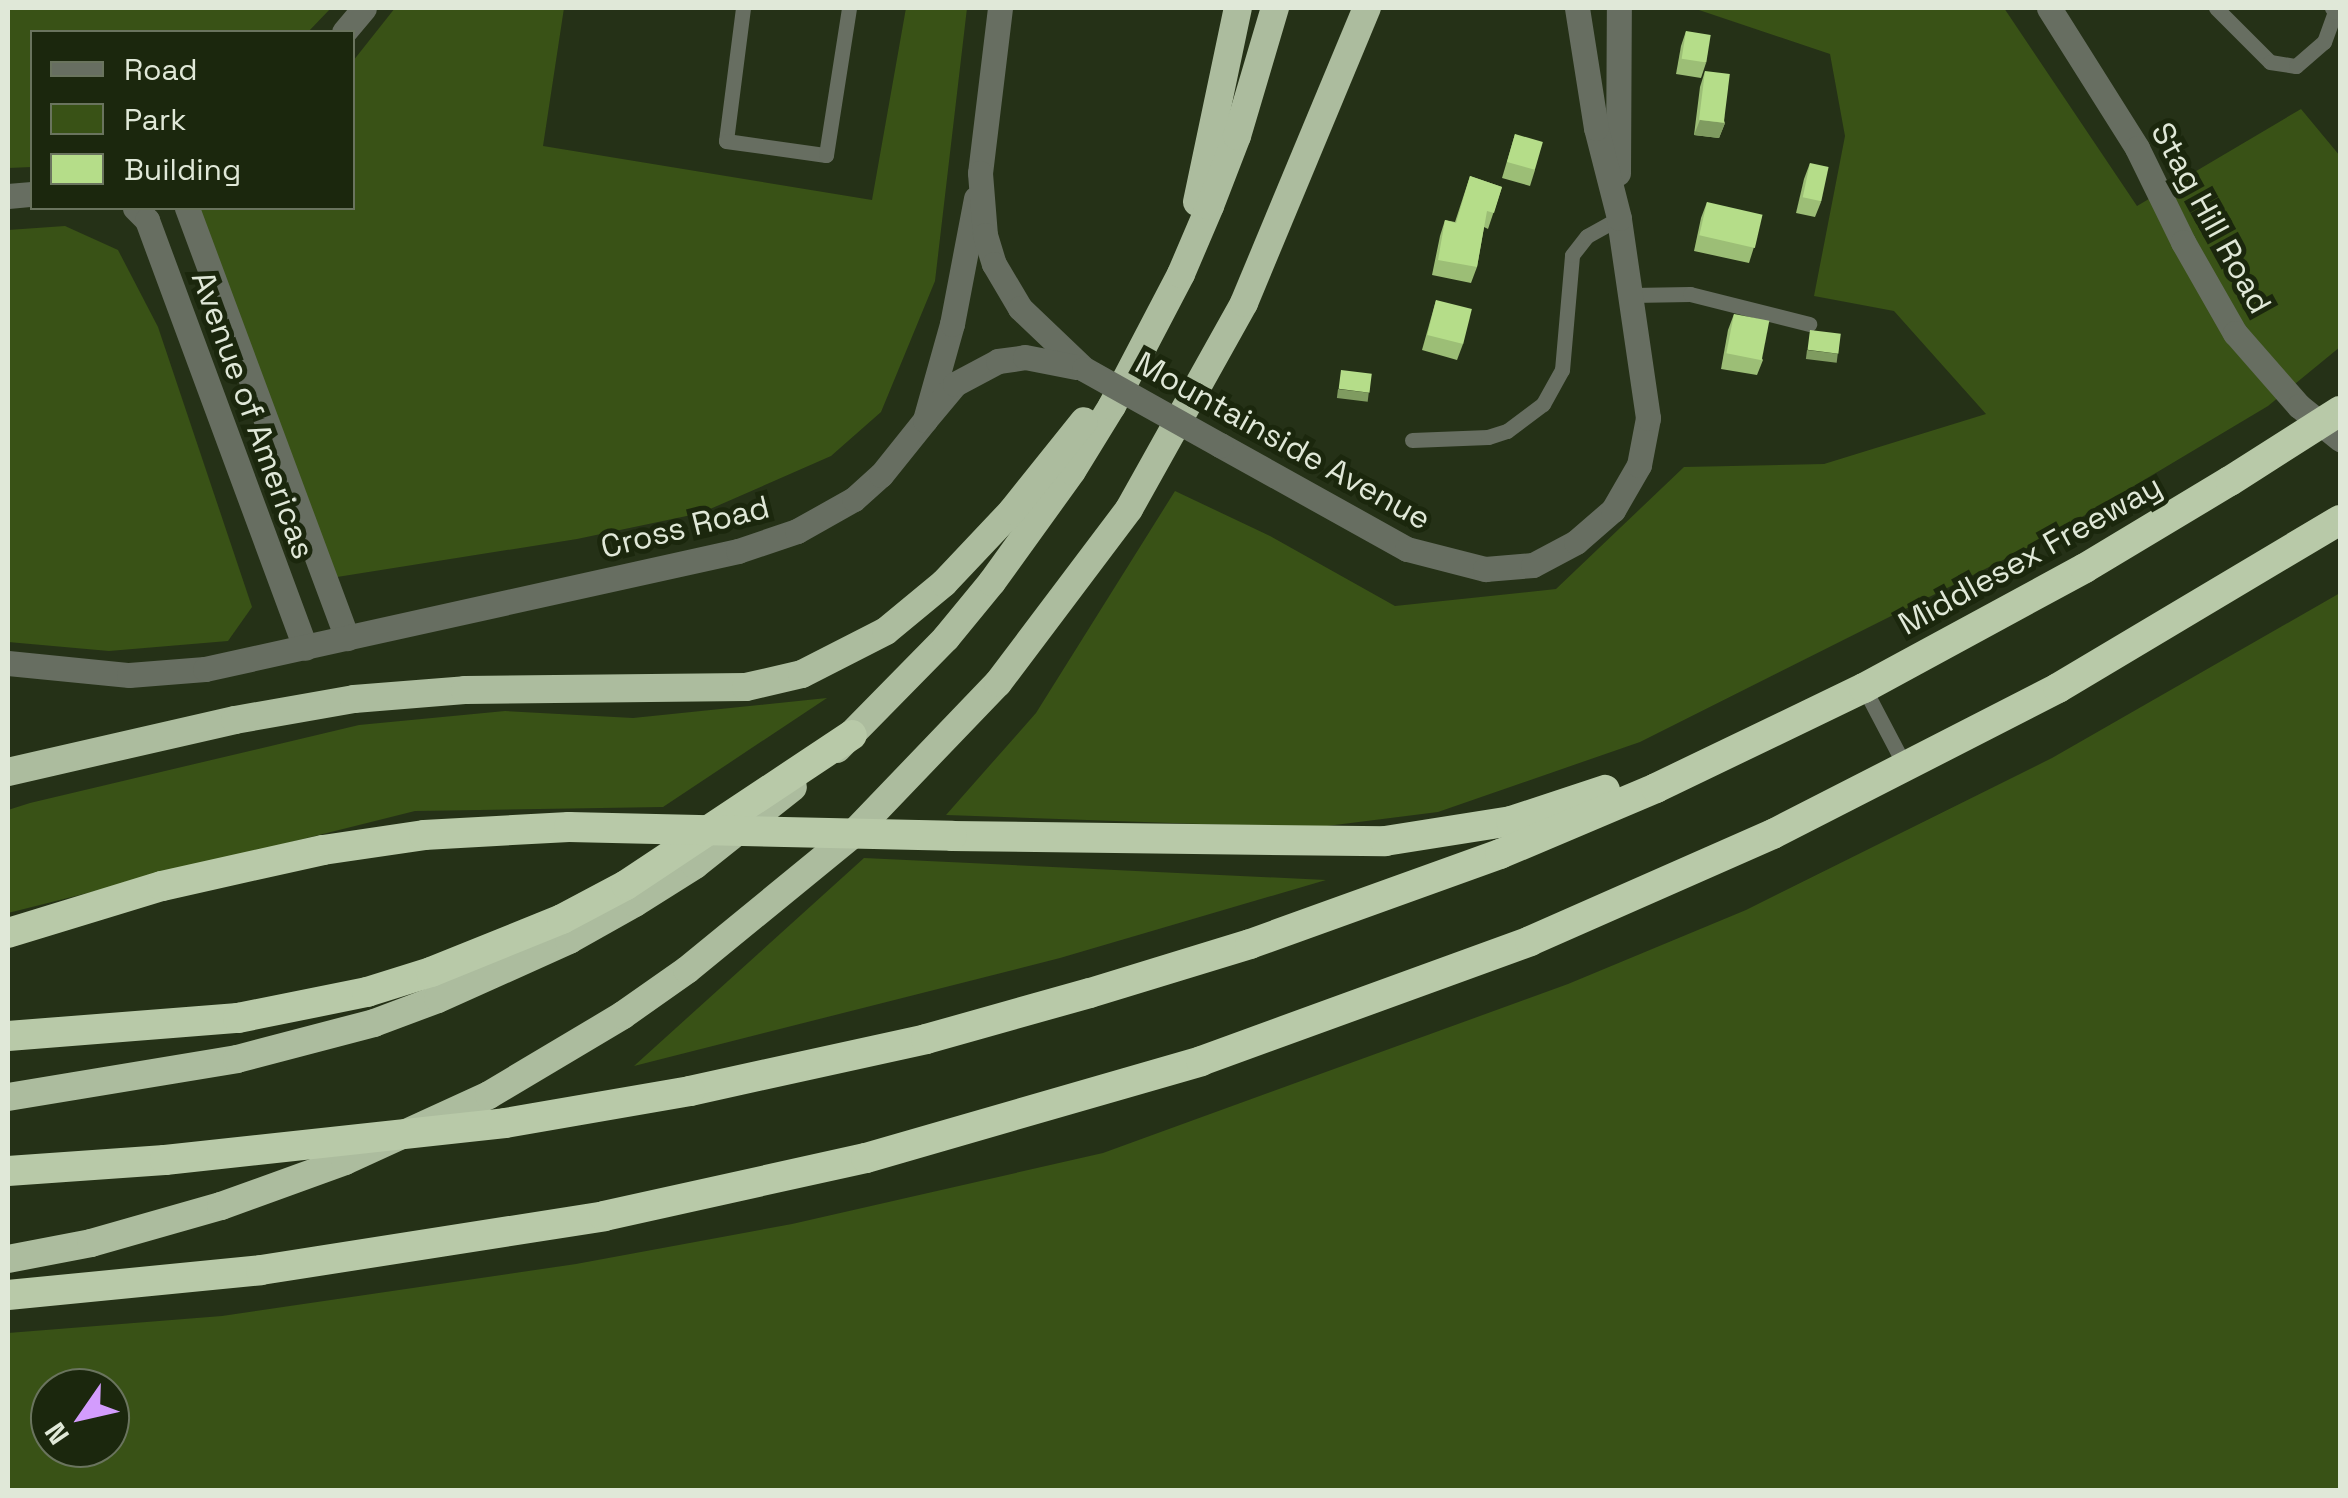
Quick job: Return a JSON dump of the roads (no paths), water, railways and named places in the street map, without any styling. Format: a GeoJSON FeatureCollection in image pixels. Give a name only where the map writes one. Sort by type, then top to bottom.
{"type":"FeatureCollection","features":[{"type":"Feature","properties":{"kind":"highway"},"geometry":{"type":"LineString","coordinates":[[1181,274],[1238,8]]}},
{"type":"Feature","properties":{"kind":"highway"},"geometry":{"type":"LineString","coordinates":[[8,1097],[238,1059],[374,1023],[438,999],[569,940],[696,865],[852,734],[946,638],[1034,525],[1092,438],[1181,274],[1237,136],[1275,8]]}},
{"type":"Feature","properties":{"kind":"highway"},"geometry":{"type":"LineString","coordinates":[[1302,159],[1345,8]]}},
{"type":"Feature","properties":{"kind":"highway"},"geometry":{"type":"LineString","coordinates":[[8,1259],[91,1243],[220,1206],[420,1129],[488,1096],[623,1015],[802,880],[953,733],[1091,566],[1166,450],[1244,303],[1367,8]]}},
{"type":"Feature","properties":{"kind":"highway"},"geometry":{"type":"LineString","coordinates":[[8,772],[234,720],[354,699],[465,690],[746,688],[802,674],[886,630],[944,583],[1022,499],[1146,340]]}},
{"type":"Feature","properties":{"kind":"highway","name":"Middlesex Freeway"},"geometry":{"type":"LineString","coordinates":[[1864,688],[2086,568],[2340,411]]}},
{"type":"Feature","properties":{"kind":"highway"},"geometry":{"type":"LineString","coordinates":[[8,1295],[242,1273],[438,1246],[654,1206],[949,1136],[1202,1062],[1450,972],[1679,878],[1906,769],[2073,680],[2340,520]]}},
{"type":"Feature","properties":{"kind":"highway"},"geometry":{"type":"LineString","coordinates":[[8,932],[180,882],[323,850],[472,831],[568,828],[1294,843],[1428,838],[1556,808],[1864,688]]}},
{"type":"Feature","properties":{"kind":"highway"},"geometry":{"type":"LineString","coordinates":[[8,1170],[165,1160],[506,1123],[690,1091],[1005,1018],[1313,922],[1581,821],[1864,688]]}},
{"type":"Feature","properties":{"kind":"highway"},"geometry":{"type":"LineString","coordinates":[[8,1036],[238,1018],[351,996],[431,972],[546,926],[626,885],[852,734]]}},
{"type":"Feature","properties":{"kind":"street"},"geometry":{"type":"LineString","coordinates":[[346,30],[364,8]]}},
{"type":"Feature","properties":{"kind":"street","name":"Cross Road"},"geometry":{"type":"LineString","coordinates":[[8,663],[164,675],[305,648],[738,551],[797,532],[854,499],[881,475],[925,420],[964,274],[1000,8]]}},
{"type":"Feature","properties":{"kind":"street","name":"Mountainside Avenue"},"geometry":{"type":"LineString","coordinates":[[980,173],[985,236],[1000,276],[1038,330],[1084,369],[1407,549],[1485,569],[1532,565],[1576,542],[1614,510],[1639,465],[1648,418],[1619,218],[1596,128],[1577,8]]}},
{"type":"Feature","properties":{"kind":"street","name":"Mountainside Avenue"},"geometry":{"type":"LineString","coordinates":[[1618,8],[1619,218]]}},
{"type":"Feature","properties":{"kind":"street","name":"Stag Hill Road"},"geometry":{"type":"LineString","coordinates":[[2049,8],[2137,148],[2183,242],[2235,333],[2300,406],[2340,439]]}},
{"type":"Feature","properties":{"kind":"street","name":"Avenue of Americas"},"geometry":{"type":"LineString","coordinates":[[137,210],[147,220],[305,648]]}},
{"type":"Feature","properties":{"kind":"street","name":"Avenue of Americas"},"geometry":{"type":"LineString","coordinates":[[188,210],[347,638]]}},
{"type":"Feature","properties":{"kind":"street","name":"Mountainside Avenue"},"geometry":{"type":"LineString","coordinates":[[925,420],[954,384],[998,361],[1025,357],[1084,369]]}},
{"type":"Feature","properties":{"kind":"lane"},"geometry":{"type":"LineString","coordinates":[[743,8],[726,141],[826,154],[849,8]]}},
{"type":"Feature","properties":{"kind":"lane"},"geometry":{"type":"LineString","coordinates":[[2216,8],[2270,62],[2296,66],[2324,42],[2335,12],[2332,8]]}},
{"type":"Feature","properties":{"kind":"lane"},"geometry":{"type":"LineString","coordinates":[[1412,440],[1488,437],[1507,431],[1543,404],[1562,370],[1572,256],[1587,236],[1619,218]]}},
{"type":"Feature","properties":{"kind":"lane"},"geometry":{"type":"LineString","coordinates":[[1632,294],[1690,294],[1809,324]]}},
{"type":"Feature","properties":{"kind":"lane"},"geometry":{"type":"LineString","coordinates":[[1864,688],[1906,769]]}}]}
